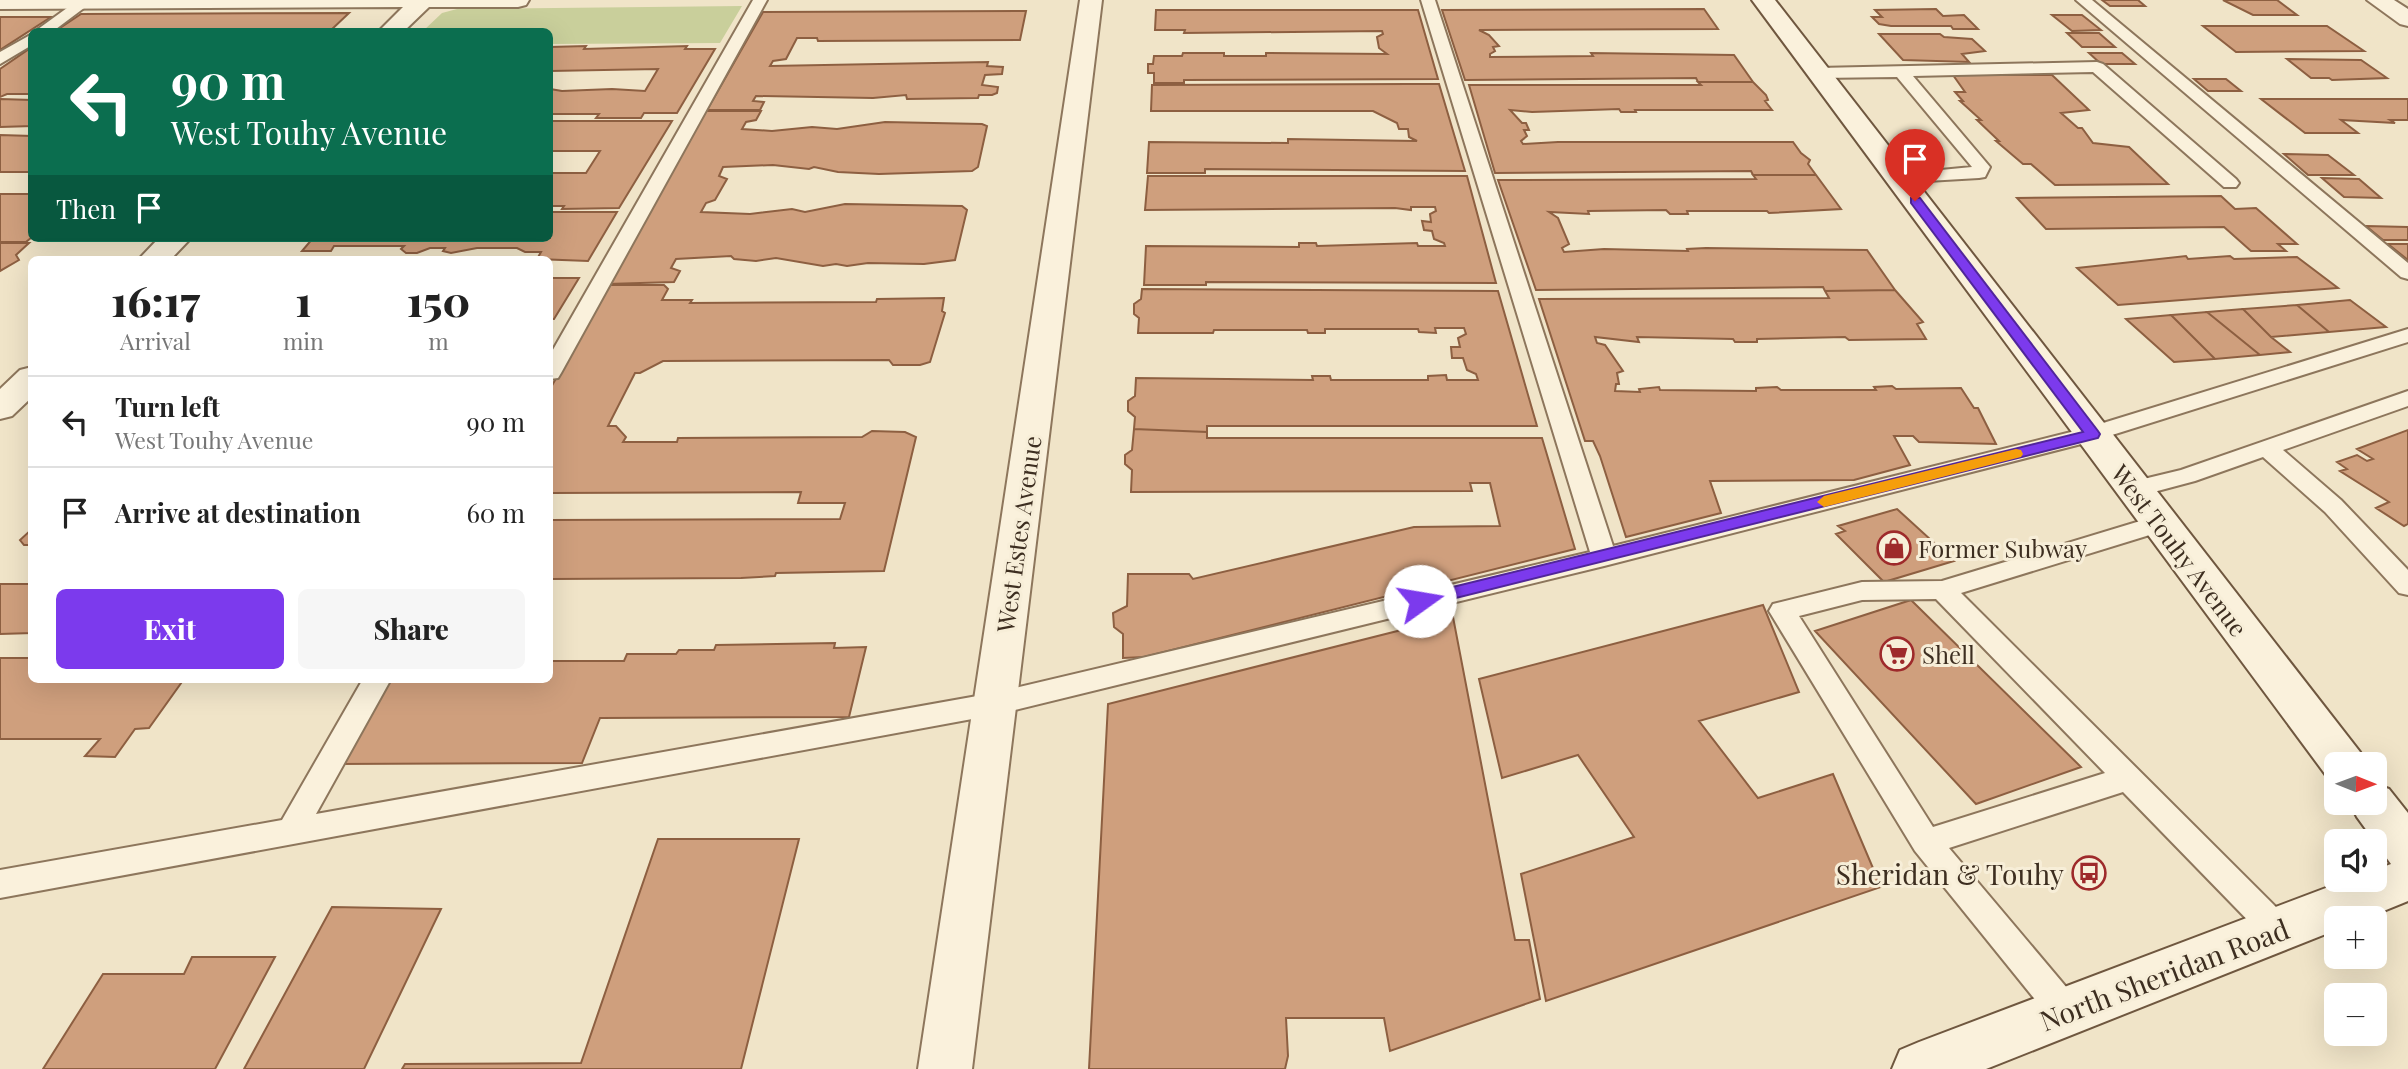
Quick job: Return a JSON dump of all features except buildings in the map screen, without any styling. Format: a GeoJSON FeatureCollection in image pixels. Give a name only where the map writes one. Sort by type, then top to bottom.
{"type":"FeatureCollection","features":[{"type":"Feature","properties":{"kind":"street"},"geometry":{"type":"LineString","coordinates":[[393,28],[422,0]]}},
{"type":"Feature","properties":{"kind":"street"},"geometry":{"type":"LineString","coordinates":[[0,2],[518,0]]}},
{"type":"Feature","properties":{"kind":"street","name":"West Estes Avenue"},"geometry":{"type":"LineString","coordinates":[[945,1069],[1091,0]]}},
{"type":"Feature","properties":{"kind":"street","name":"West Touhy Avenue"},"geometry":{"type":"LineString","coordinates":[[1763,0],[2334,752]]}},
{"type":"Feature","properties":{"kind":"street"},"geometry":{"type":"LineString","coordinates":[[2378,0],[2408,19]]}},
{"type":"Feature","properties":{"kind":"street"},"geometry":{"type":"LineString","coordinates":[[157,256],[172,242]]}},
{"type":"Feature","properties":{"kind":"street"},"geometry":{"type":"LineString","coordinates":[[0,408],[28,381]]}},
{"type":"Feature","properties":{"kind":"street"},"geometry":{"type":"LineString","coordinates":[[2383,816],[2408,849]]}},
{"type":"Feature","properties":{"kind":"street","name":"North Sheridan Road"},"geometry":{"type":"LineString","coordinates":[[1919,1069],[2408,879]]}},
{"type":"Feature","properties":{"kind":"lane"},"geometry":{"type":"LineString","coordinates":[[553,368],[760,0]]}},
{"type":"Feature","properties":{"kind":"lane"},"geometry":{"type":"LineString","coordinates":[[1428,0],[1604,557]]}},
{"type":"Feature","properties":{"kind":"lane"},"geometry":{"type":"LineString","coordinates":[[2083,0],[2408,273]]}},
{"type":"Feature","properties":{"kind":"lane"},"geometry":{"type":"LineString","coordinates":[[47,28],[85,2]]}},
{"type":"Feature","properties":{"kind":"lane"},"geometry":{"type":"LineString","coordinates":[[0,60],[28,41]]}},
{"type":"Feature","properties":{"kind":"lane"},"geometry":{"type":"LineString","coordinates":[[1818,73],[2097,67],[2230,183]]}},
{"type":"Feature","properties":{"kind":"lane"},"geometry":{"type":"LineString","coordinates":[[1899,179],[1979,173],[1981,167],[1900,72]]}},
{"type":"Feature","properties":{"kind":"lane"},"geometry":{"type":"LineString","coordinates":[[0,884],[994,704],[1604,557],[2093,434],[2408,335]]}},
{"type":"Feature","properties":{"kind":"lane"},"geometry":{"type":"LineString","coordinates":[[2134,489],[2187,476],[2408,398]]}},
{"type":"Feature","properties":{"kind":"lane"},"geometry":{"type":"LineString","coordinates":[[2265,447],[2333,506],[2408,586]]}},
{"type":"Feature","properties":{"kind":"lane"},"geometry":{"type":"LineString","coordinates":[[2066,1012],[1926,842],[1782,611],[1862,591],[1942,590],[2160,523]]}},
{"type":"Feature","properties":{"kind":"lane"},"geometry":{"type":"LineString","coordinates":[[1942,590],[2278,930]]}},
{"type":"Feature","properties":{"kind":"lane"},"geometry":{"type":"LineString","coordinates":[[290,833],[375,683]]}},
{"type":"Feature","properties":{"kind":"lane"},"geometry":{"type":"LineString","coordinates":[[1926,842],[2129,778]]}},
{"type":"Feature","properties":{"kind":"green space"},"geometry":{"type":"Polygon","coordinates":[[[742,6],[720,43],[553,44],[553,28],[426,28],[442,13],[457,9],[742,6]]]}},
{"type":"Feature","properties":{"kind":"slow traffic"},"geometry":{"type":"LineString","coordinates":[[1824,502],[2016,454]]}},
{"type":"Feature","properties":{"kind":"place","name":"Former Subway"},"geometry":{"type":"Point","coordinates":[1894,548]}},
{"type":"Feature","properties":{"kind":"place","name":"Shell"},"geometry":{"type":"Point","coordinates":[1897,654]}},
{"type":"Feature","properties":{"kind":"place","name":"Sheridan & Touhy"},"geometry":{"type":"Point","coordinates":[2089,873]}},
{"type":"Feature","properties":{"kind":"route"},"geometry":{"type":"LineString","coordinates":[[1420,601],[2093,434],[1915,201]]}}]}
